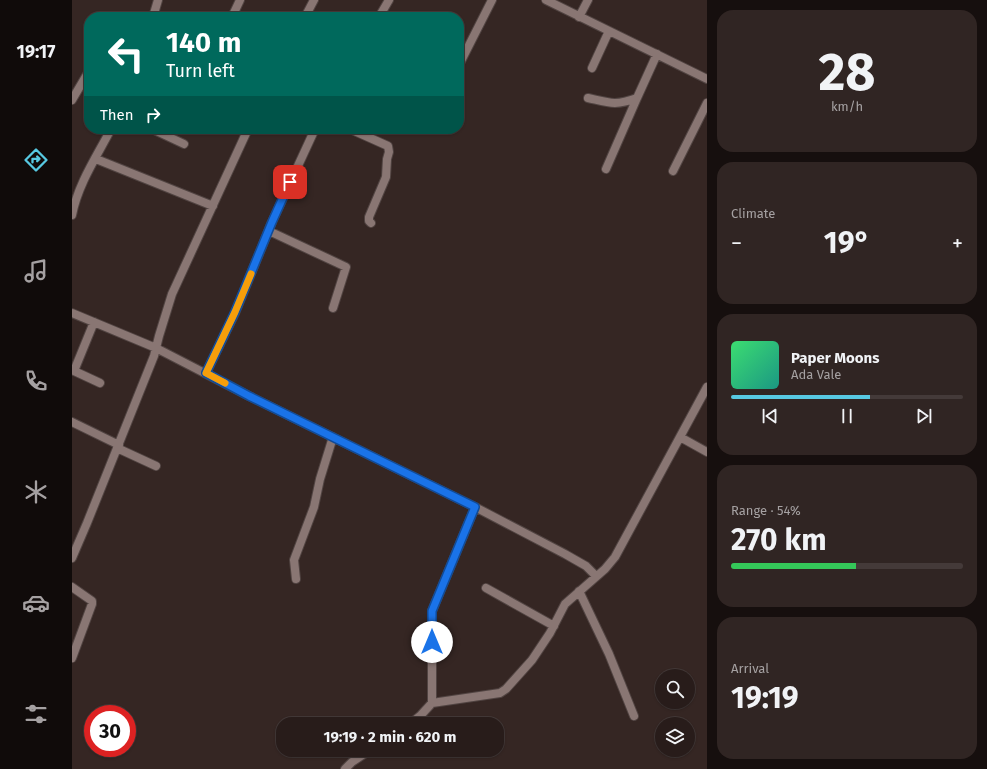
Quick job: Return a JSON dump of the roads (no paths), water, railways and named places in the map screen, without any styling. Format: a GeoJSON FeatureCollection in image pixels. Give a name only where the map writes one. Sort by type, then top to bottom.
{"type":"FeatureCollection","features":[{"type":"Feature","properties":{"kind":"street"},"geometry":{"type":"LineString","coordinates":[[154,12],[158,0]]}},
{"type":"Feature","properties":{"kind":"street"},"geometry":{"type":"LineString","coordinates":[[234,12],[240,0]]}},
{"type":"Feature","properties":{"kind":"street"},"geometry":{"type":"LineString","coordinates":[[308,12],[314,0]]}},
{"type":"Feature","properties":{"kind":"street"},"geometry":{"type":"LineString","coordinates":[[382,12],[389,0]]}},
{"type":"Feature","properties":{"kind":"street"},"geometry":{"type":"LineString","coordinates":[[464,54],[492,0]]}},
{"type":"Feature","properties":{"kind":"street"},"geometry":{"type":"LineString","coordinates":[[546,0],[707,79]]}},
{"type":"Feature","properties":{"kind":"street"},"geometry":{"type":"LineString","coordinates":[[579,16],[588,0]]}},
{"type":"Feature","properties":{"kind":"street"},"geometry":{"type":"LineString","coordinates":[[592,68],[609,31]]}},
{"type":"Feature","properties":{"kind":"street"},"geometry":{"type":"LineString","coordinates":[[606,169],[657,54]]}},
{"type":"Feature","properties":{"kind":"street"},"geometry":{"type":"LineString","coordinates":[[72,100],[84,80]]}},
{"type":"Feature","properties":{"kind":"street"},"geometry":{"type":"LineString","coordinates":[[588,98],[614,104],[627,102],[637,98]]}},
{"type":"Feature","properties":{"kind":"street"},"geometry":{"type":"LineString","coordinates":[[673,171],[707,102]]}},
{"type":"Feature","properties":{"kind":"street"},"geometry":{"type":"LineString","coordinates":[[72,215],[79,191],[108,134]]}},
{"type":"Feature","properties":{"kind":"street"},"geometry":{"type":"LineString","coordinates":[[163,134],[184,144]]}},
{"type":"Feature","properties":{"kind":"street"},"geometry":{"type":"LineString","coordinates":[[72,558],[75,546],[118,446],[156,348],[172,294],[246,134]]}},
{"type":"Feature","properties":{"kind":"street"},"geometry":{"type":"LineString","coordinates":[[206,373],[235,312],[269,230],[313,134]]}},
{"type":"Feature","properties":{"kind":"street"},"geometry":{"type":"LineString","coordinates":[[361,134],[388,146],[389,152],[386,177],[369,217],[369,221],[371,223]]}},
{"type":"Feature","properties":{"kind":"street"},"geometry":{"type":"LineString","coordinates":[[96,159],[212,206]]}},
{"type":"Feature","properties":{"kind":"street"},"geometry":{"type":"LineString","coordinates":[[269,230],[346,267],[346,271],[332,308]]}},
{"type":"Feature","properties":{"kind":"street"},"geometry":{"type":"LineString","coordinates":[[72,312],[156,348],[249,396],[475,507],[565,554],[586,566],[596,576]]}},
{"type":"Feature","properties":{"kind":"street"},"geometry":{"type":"LineString","coordinates":[[94,322],[73,371],[100,383]]}},
{"type":"Feature","properties":{"kind":"street"},"geometry":{"type":"LineString","coordinates":[[419,717],[432,703],[500,693],[532,660],[554,626],[565,604],[615,557],[707,387]]}},
{"type":"Feature","properties":{"kind":"street"},"geometry":{"type":"LineString","coordinates":[[72,422],[156,466]]}},
{"type":"Feature","properties":{"kind":"street"},"geometry":{"type":"LineString","coordinates":[[296,579],[294,560],[314,507],[320,479],[333,437]]}},
{"type":"Feature","properties":{"kind":"street"},"geometry":{"type":"LineString","coordinates":[[680,437],[707,452]]}},
{"type":"Feature","properties":{"kind":"street"},"geometry":{"type":"LineString","coordinates":[[432,703],[432,611],[475,507]]}},
{"type":"Feature","properties":{"kind":"street"},"geometry":{"type":"LineString","coordinates":[[72,587],[92,601],[92,604],[72,658]]}},
{"type":"Feature","properties":{"kind":"street"},"geometry":{"type":"LineString","coordinates":[[486,588],[554,626]]}},
{"type":"Feature","properties":{"kind":"street"},"geometry":{"type":"LineString","coordinates":[[579,591],[609,654],[634,716]]}},
{"type":"Feature","properties":{"kind":"street"},"geometry":{"type":"LineString","coordinates":[[345,769],[360,757]]}}]}
